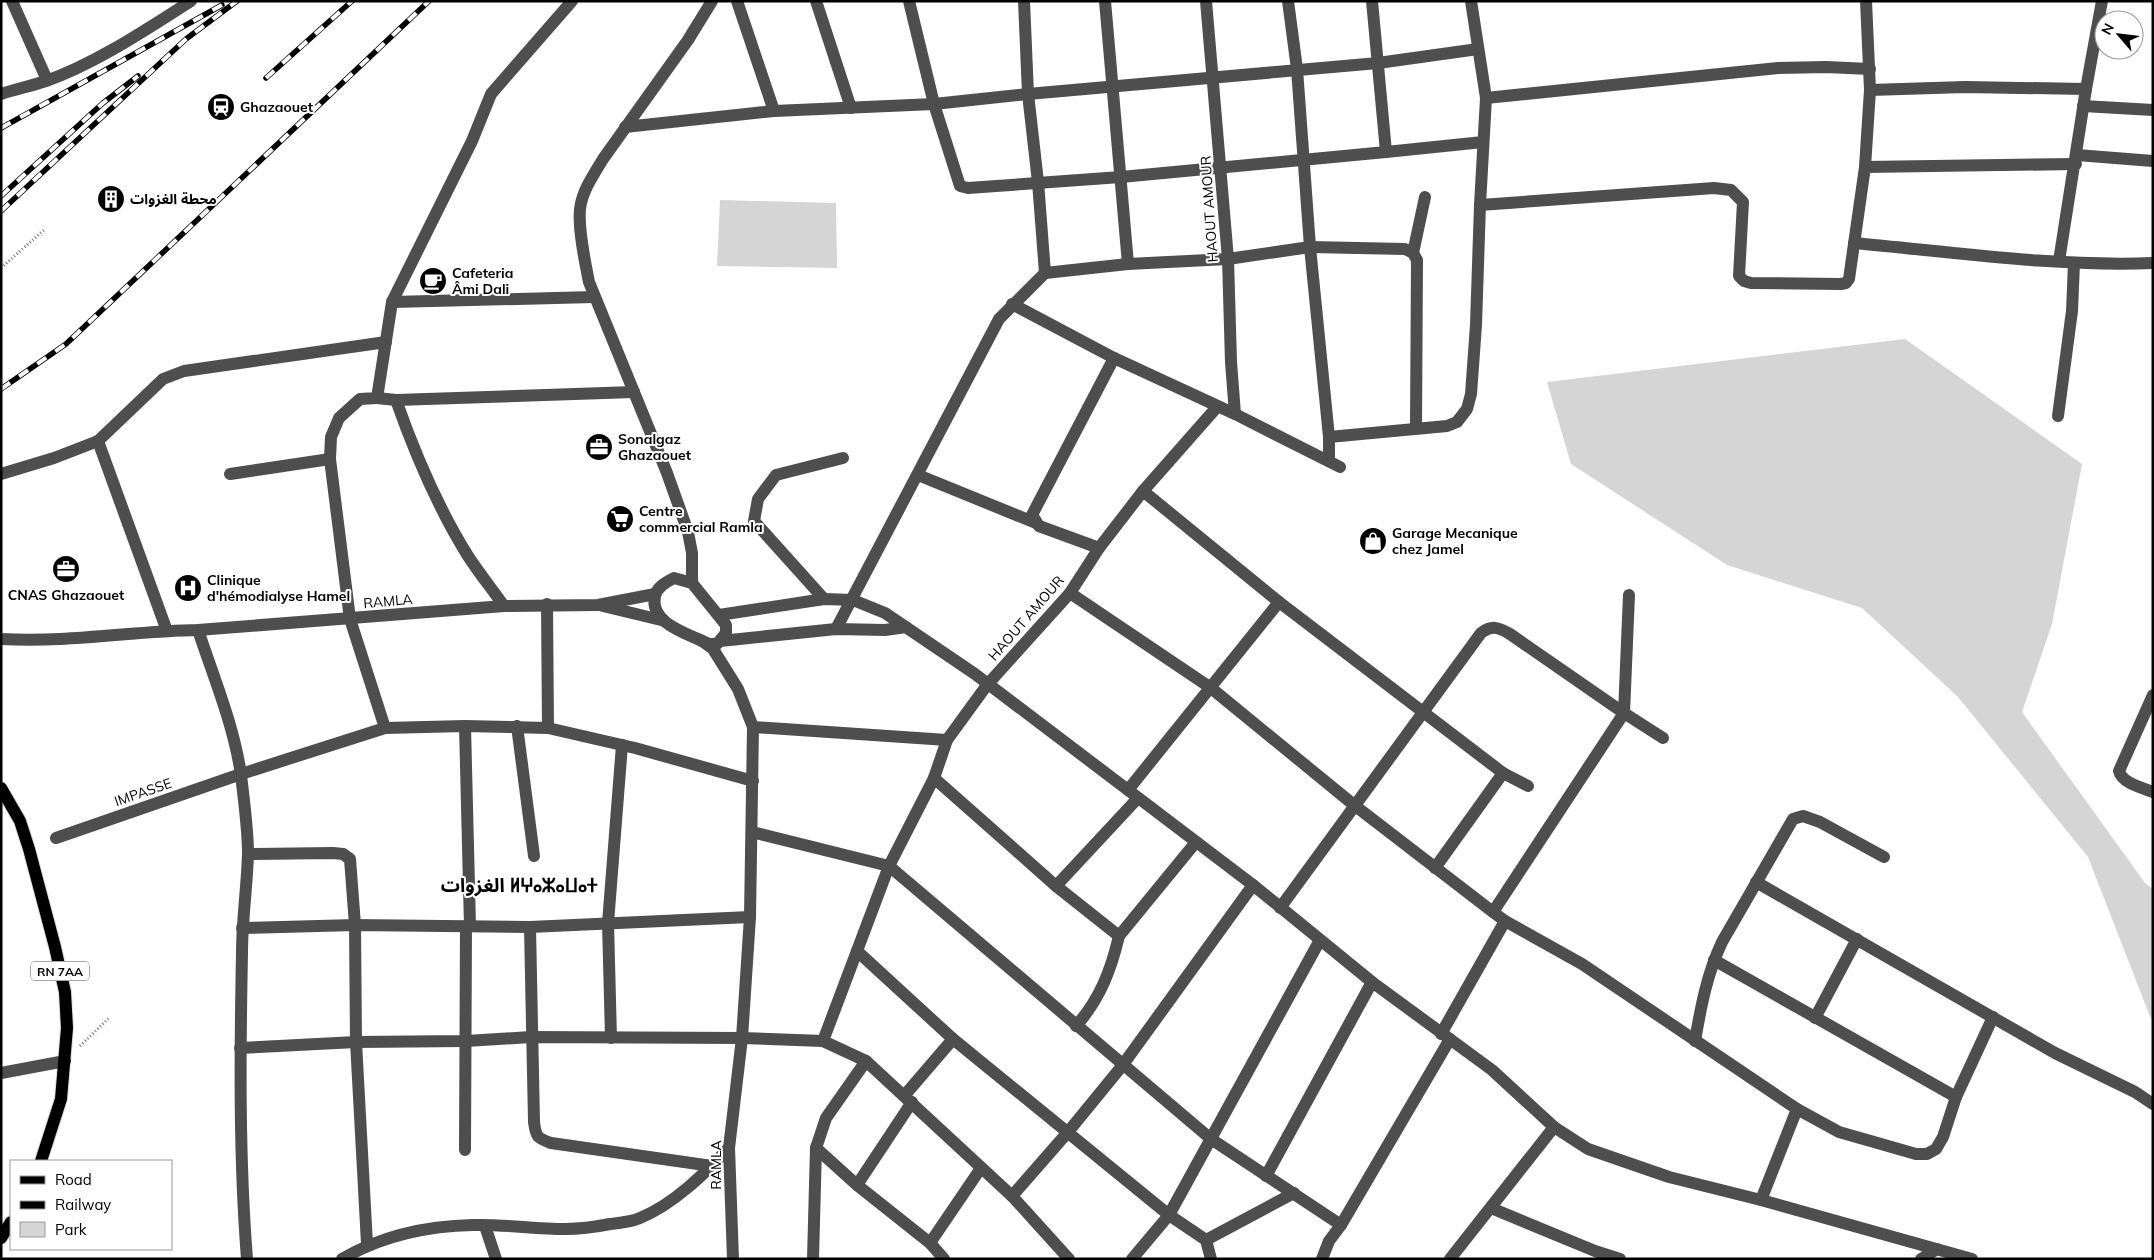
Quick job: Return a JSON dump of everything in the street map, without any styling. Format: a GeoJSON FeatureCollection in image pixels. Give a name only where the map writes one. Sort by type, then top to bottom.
{"type":"FeatureCollection","features":[{"type":"Feature","properties":{"kind":"main road","name":"RN 7AA"},"geometry":{"type":"LineString","coordinates":[[1,788],[20,821],[55,947],[65,992],[65,1061],[61,1099],[42,1160]]}},
{"type":"Feature","properties":{"kind":"main road"},"geometry":{"type":"LineString","coordinates":[[1,1238],[10,1224]]}},
{"type":"Feature","properties":{"kind":"street"},"geometry":{"type":"LineString","coordinates":[[12,1],[47,80]]}},
{"type":"Feature","properties":{"kind":"street"},"geometry":{"type":"LineString","coordinates":[[1,94],[47,80],[139,34],[191,1]]}},
{"type":"Feature","properties":{"kind":"street"},"geometry":{"type":"LineString","coordinates":[[377,398],[392,302],[472,142],[491,94],[572,1]]}},
{"type":"Feature","properties":{"kind":"street"},"geometry":{"type":"LineString","coordinates":[[692,583],[692,553],[688,532],[667,474],[594,297],[584,255],[580,209],[592,177],[625,126],[688,40],[712,1]]}},
{"type":"Feature","properties":{"kind":"street"},"geometry":{"type":"LineString","coordinates":[[737,1],[774,111]]}},
{"type":"Feature","properties":{"kind":"street"},"geometry":{"type":"LineString","coordinates":[[816,1],[851,108]]}},
{"type":"Feature","properties":{"kind":"street"},"geometry":{"type":"LineString","coordinates":[[909,1],[934,104],[960,186],[968,188],[1121,177],[1484,142]]}},
{"type":"Feature","properties":{"kind":"street"},"geometry":{"type":"LineString","coordinates":[[1024,1],[1028,94],[1038,182],[1045,273]]}},
{"type":"Feature","properties":{"kind":"street"},"geometry":{"type":"LineString","coordinates":[[1105,1],[1128,264]]}},
{"type":"Feature","properties":{"kind":"street","name":"HAOUT AMOUR"},"geometry":{"type":"LineString","coordinates":[[1206,1],[1228,259],[1231,362],[1235,414]]}},
{"type":"Feature","properties":{"kind":"street"},"geometry":{"type":"LineString","coordinates":[[1012,304],[1114,358],[1235,414],[1335,464],[1329,437],[1310,247],[1297,70],[1288,1]]}},
{"type":"Feature","properties":{"kind":"street"},"geometry":{"type":"LineString","coordinates":[[1372,1],[1386,152]]}},
{"type":"Feature","properties":{"kind":"street"},"geometry":{"type":"LineString","coordinates":[[1329,437],[1447,426],[1457,422],[1467,409],[1471,394],[1476,325],[1486,98],[1471,1]]}},
{"type":"Feature","properties":{"kind":"street"},"geometry":{"type":"LineString","coordinates":[[1480,205],[1714,188],[1731,190],[1743,202],[1740,276],[1744,281],[1751,283],[1846,283],[1849,279],[1864,167],[1870,90],[1866,1]]}},
{"type":"Feature","properties":{"kind":"street"},"geometry":{"type":"LineString","coordinates":[[2059,261],[2083,106],[2102,1]]}},
{"type":"Feature","properties":{"kind":"street"},"geometry":{"type":"LineString","coordinates":[[625,126],[774,111],[934,104],[1028,94],[1113,88],[1378,63],[1478,49]]}},
{"type":"Feature","properties":{"kind":"street"},"geometry":{"type":"LineString","coordinates":[[1486,98],[1778,68],[1826,67],[1870,69]]}},
{"type":"Feature","properties":{"kind":"street"},"geometry":{"type":"LineString","coordinates":[[1870,90],[1965,87],[2086,89]]}},
{"type":"Feature","properties":{"kind":"street"},"geometry":{"type":"LineString","coordinates":[[2083,106],[2153,110]]}},
{"type":"Feature","properties":{"kind":"street"},"geometry":{"type":"LineString","coordinates":[[1864,167],[2076,160],[2153,160]]}},
{"type":"Feature","properties":{"kind":"street"},"geometry":{"type":"LineString","coordinates":[[1416,428],[1416,260],[1413,253],[1425,196]]}},
{"type":"Feature","properties":{"kind":"street"},"geometry":{"type":"LineString","coordinates":[[1854,243],[2074,263],[2153,263]]}},
{"type":"Feature","properties":{"kind":"street"},"geometry":{"type":"LineString","coordinates":[[836,629],[853,600],[999,318],[1045,273],[1128,264],[1228,259],[1310,247],[1406,249],[1413,253]]}},
{"type":"Feature","properties":{"kind":"street"},"geometry":{"type":"LineString","coordinates":[[2058,416],[2072,311],[2074,263]]}},
{"type":"Feature","properties":{"kind":"street"},"geometry":{"type":"LineString","coordinates":[[392,302],[594,297]]}},
{"type":"Feature","properties":{"kind":"street"},"geometry":{"type":"LineString","coordinates":[[1,474],[98,442],[150,389],[163,379],[184,371],[386,342]]}},
{"type":"Feature","properties":{"kind":"street"},"geometry":{"type":"LineString","coordinates":[[1036,523],[1032,515],[1033,511],[1114,358]]}},
{"type":"Feature","properties":{"kind":"street"},"geometry":{"type":"LineString","coordinates":[[385,728],[350,619],[330,459],[331,437],[339,418],[360,400],[377,398],[396,400],[634,392]]}},
{"type":"Feature","properties":{"kind":"street"},"geometry":{"type":"LineString","coordinates":[[396,400],[407,430],[446,517],[470,558],[504,606]]}},
{"type":"Feature","properties":{"kind":"street","name":"HAOUT AMOUR"},"geometry":{"type":"LineString","coordinates":[[823,1041],[888,866],[934,778],[947,740],[987,685],[1070,593],[1099,548],[1143,491],[1217,407]]}},
{"type":"Feature","properties":{"kind":"street"},"geometry":{"type":"LineString","coordinates":[[98,442],[167,631]]}},
{"type":"Feature","properties":{"kind":"street"},"geometry":{"type":"LineString","coordinates":[[824,599],[754,521],[758,499],[776,475],[843,458]]}},
{"type":"Feature","properties":{"kind":"street"},"geometry":{"type":"LineString","coordinates":[[230,474],[330,459]]}},
{"type":"Feature","properties":{"kind":"street"},"geometry":{"type":"LineString","coordinates":[[918,475],[1036,523],[1039,526],[1099,548]]}},
{"type":"Feature","properties":{"kind":"street"},"geometry":{"type":"LineString","coordinates":[[1143,491],[1278,602],[1503,773],[1528,786]]}},
{"type":"Feature","properties":{"kind":"street"},"geometry":{"type":"LineString","coordinates":[[661,620],[656,612],[655,594],[660,587],[674,578],[692,583],[719,615],[727,629],[712,644]]}},
{"type":"Feature","properties":{"kind":"street"},"geometry":{"type":"LineString","coordinates":[[1070,593],[1212,688],[1354,805],[1505,921],[1582,964],[1797,1109],[1839,1132],[1916,1154],[1927,1154],[1936,1149],[1943,1137],[1956,1097],[1993,1017]]}},
{"type":"Feature","properties":{"kind":"street"},"geometry":{"type":"LineString","coordinates":[[598,605],[655,594]]}},
{"type":"Feature","properties":{"kind":"street"},"geometry":{"type":"LineString","coordinates":[[1493,912],[1624,713],[1628,595]]}},
{"type":"Feature","properties":{"kind":"street"},"geometry":{"type":"LineString","coordinates":[[719,615],[824,599],[853,600],[885,613],[976,674],[987,685],[1253,885],[1372,982],[1492,1070],[1554,1127],[1588,1149],[1669,1177],[1761,1200],[1972,1259]]}},
{"type":"Feature","properties":{"kind":"street"},"geometry":{"type":"LineString","coordinates":[[1056,886],[1133,794],[1278,602]]}},
{"type":"Feature","properties":{"kind":"street"},"geometry":{"type":"LineString","coordinates":[[547,604],[548,728]]}},
{"type":"Feature","properties":{"kind":"street","name":"RAMLA"},"geometry":{"type":"LineString","coordinates":[[1,639],[31,641],[350,619],[504,606],[547,604],[598,605]]}},
{"type":"Feature","properties":{"kind":"street"},"geometry":{"type":"LineString","coordinates":[[598,605],[661,620],[712,644],[836,629],[884,630],[906,627]]}},
{"type":"Feature","properties":{"kind":"street"},"geometry":{"type":"LineString","coordinates":[[1280,908],[1422,712],[1481,633],[1487,628],[1495,626],[1510,634],[1663,738]]}},
{"type":"Feature","properties":{"kind":"street"},"geometry":{"type":"LineString","coordinates":[[198,630],[231,730],[240,774],[248,854],[242,928],[240,1048],[242,1193],[247,1259]]}},
{"type":"Feature","properties":{"kind":"street"},"geometry":{"type":"LineString","coordinates":[[712,644],[738,689],[753,727],[947,740]]}},
{"type":"Feature","properties":{"kind":"street"},"geometry":{"type":"LineString","coordinates":[[2153,695],[2119,771],[2120,776],[2125,780],[2153,792]]}},
{"type":"Feature","properties":{"kind":"street"},"geometry":{"type":"LineString","coordinates":[[465,726],[468,926],[465,1150]]}},
{"type":"Feature","properties":{"kind":"street","name":"IMPASSE"},"geometry":{"type":"LineString","coordinates":[[56,838],[240,774],[385,728],[465,726],[548,728],[622,745],[753,781]]}},
{"type":"Feature","properties":{"kind":"street"},"geometry":{"type":"LineString","coordinates":[[517,726],[534,856]]}},
{"type":"Feature","properties":{"kind":"street","name":"RAMLA"},"geometry":{"type":"LineString","coordinates":[[733,1259],[729,1148],[742,1038],[750,918],[753,727]]}},
{"type":"Feature","properties":{"kind":"street"},"geometry":{"type":"LineString","coordinates":[[611,1038],[608,923],[622,745]]}},
{"type":"Feature","properties":{"kind":"street"},"geometry":{"type":"LineString","coordinates":[[1434,868],[1503,773]]}},
{"type":"Feature","properties":{"kind":"street"},"geometry":{"type":"LineString","coordinates":[[934,778],[1056,886],[1119,936]]}},
{"type":"Feature","properties":{"kind":"street"},"geometry":{"type":"LineString","coordinates":[[1696,1041],[1701,1005],[1714,960],[1722,942],[1788,824],[1797,816],[1820,822],[1884,857]]}},
{"type":"Feature","properties":{"kind":"street"},"geometry":{"type":"LineString","coordinates":[[752,832],[888,866],[1122,1066],[1211,1139],[1341,1225]]}},
{"type":"Feature","properties":{"kind":"street"},"geometry":{"type":"LineString","coordinates":[[1076,1026],[1094,1003],[1104,984],[1110,970],[1119,936],[1196,842]]}},
{"type":"Feature","properties":{"kind":"street"},"geometry":{"type":"LineString","coordinates":[[248,854],[333,853],[348,855],[352,866],[355,925],[356,1042],[367,1244]]}},
{"type":"Feature","properties":{"kind":"street"},"geometry":{"type":"LineString","coordinates":[[1756,882],[2055,1053],[2135,1092],[2153,1104]]}},
{"type":"Feature","properties":{"kind":"street"},"geometry":{"type":"LineString","coordinates":[[1012,1196],[1122,1066],[1253,885]]}},
{"type":"Feature","properties":{"kind":"street"},"geometry":{"type":"LineString","coordinates":[[242,928],[355,925],[530,927],[750,918]]}},
{"type":"Feature","properties":{"kind":"street"},"geometry":{"type":"LineString","coordinates":[[1322,1259],[1329,1241],[1341,1225],[1445,1036],[1505,921]]}},
{"type":"Feature","properties":{"kind":"street"},"geometry":{"type":"LineString","coordinates":[[530,927],[531,1037],[536,1135],[551,1143],[712,1166]]}},
{"type":"Feature","properties":{"kind":"street"},"geometry":{"type":"LineString","coordinates":[[1815,1018],[1857,939]]}},
{"type":"Feature","properties":{"kind":"street"},"geometry":{"type":"LineString","coordinates":[[1132,1259],[1169,1215],[1320,940]]}},
{"type":"Feature","properties":{"kind":"street"},"geometry":{"type":"LineString","coordinates":[[857,952],[953,1039],[1169,1215],[1206,1240],[1211,1259]]}},
{"type":"Feature","properties":{"kind":"street"},"geometry":{"type":"LineString","coordinates":[[1714,960],[1956,1097]]}},
{"type":"Feature","properties":{"kind":"street"},"geometry":{"type":"LineString","coordinates":[[1266,1176],[1372,982]]}},
{"type":"Feature","properties":{"kind":"street"},"geometry":{"type":"LineString","coordinates":[[240,1048],[356,1042],[466,1041],[531,1037],[742,1038],[823,1041],[866,1061],[1012,1196],[1069,1259]]}},
{"type":"Feature","properties":{"kind":"street"},"geometry":{"type":"LineString","coordinates":[[857,1185],[908,1099],[953,1039]]}},
{"type":"Feature","properties":{"kind":"street"},"geometry":{"type":"LineString","coordinates":[[1,1073],[65,1061]]}},
{"type":"Feature","properties":{"kind":"street"},"geometry":{"type":"LineString","coordinates":[[813,1259],[816,1148],[826,1118],[866,1061]]}},
{"type":"Feature","properties":{"kind":"street"},"geometry":{"type":"LineString","coordinates":[[1761,1200],[1786,1132],[1797,1109]]}},
{"type":"Feature","properties":{"kind":"street"},"geometry":{"type":"LineString","coordinates":[[1450,1259],[1554,1127]]}},
{"type":"Feature","properties":{"kind":"street"},"geometry":{"type":"LineString","coordinates":[[342,1259],[367,1244],[399,1234],[440,1228],[486,1226],[564,1229],[585,1228],[638,1219],[658,1209],[712,1166],[729,1148]]}},
{"type":"Feature","properties":{"kind":"street"},"geometry":{"type":"LineString","coordinates":[[816,1148],[857,1185],[930,1243],[944,1259]]}},
{"type":"Feature","properties":{"kind":"street"},"geometry":{"type":"LineString","coordinates":[[930,1243],[981,1168]]}},
{"type":"Feature","properties":{"kind":"street"},"geometry":{"type":"LineString","coordinates":[[1206,1240],[1294,1193]]}},
{"type":"Feature","properties":{"kind":"street"},"geometry":{"type":"LineString","coordinates":[[1491,1208],[1595,1251],[1620,1259]]}},
{"type":"Feature","properties":{"kind":"street"},"geometry":{"type":"LineString","coordinates":[[486,1226],[496,1259]]}},
{"type":"Feature","properties":{"kind":"street"},"geometry":{"type":"LineString","coordinates":[[1921,1259],[1937,1249]]}},
{"type":"Feature","properties":{"kind":"path"},"geometry":{"type":"LineString","coordinates":[[1,268],[44,230]]}},
{"type":"Feature","properties":{"kind":"path"},"geometry":{"type":"LineString","coordinates":[[65,1061],[110,1017]]}},
{"type":"Feature","properties":{"kind":"green space"},"geometry":{"type":"Polygon","coordinates":[[[720,200],[836,203],[837,268],[717,266],[720,200]]]}},
{"type":"Feature","properties":{"kind":"green space"},"geometry":{"type":"Polygon","coordinates":[[[1905,339],[2082,464],[2052,624],[2022,712],[2145,883],[2153,889],[2153,1013],[2151,1019],[2088,857],[1958,697],[1862,608],[1727,565],[1571,464],[1547,382],[1905,339]]]}},
{"type":"Feature","properties":{"kind":"railway"},"geometry":{"type":"LineString","coordinates":[[1,211],[186,39],[237,1]]}},
{"type":"Feature","properties":{"kind":"railway"},"geometry":{"type":"LineString","coordinates":[[266,78],[352,1]]}},
{"type":"Feature","properties":{"kind":"railway"},"geometry":{"type":"LineString","coordinates":[[1,389],[66,344],[429,1]]}},
{"type":"Feature","properties":{"kind":"railway"},"geometry":{"type":"LineString","coordinates":[[1,128],[222,5]]}},
{"type":"Feature","properties":{"kind":"railway"},"geometry":{"type":"LineString","coordinates":[[1,196],[103,103],[138,76]]}},
{"type":"Feature","properties":{"kind":"place","name":"Ghazaouet"},"geometry":{"type":"Point","coordinates":[221,107]}},
{"type":"Feature","properties":{"kind":"place","name":"محطة الغزوات"},"geometry":{"type":"Point","coordinates":[111,199]}},
{"type":"Feature","properties":{"kind":"place","name":"Cafeteria Âmi Dali"},"geometry":{"type":"Point","coordinates":[433,281]}},
{"type":"Feature","properties":{"kind":"place","name":"Sonalgaz Ghazaouet"},"geometry":{"type":"Point","coordinates":[599,447]}},
{"type":"Feature","properties":{"kind":"place","name":"Centre commercial Ramla"},"geometry":{"type":"Point","coordinates":[620,519]}},
{"type":"Feature","properties":{"kind":"place","name":"Garage Mecanique chez Jamel"},"geometry":{"type":"Point","coordinates":[1373,541]}},
{"type":"Feature","properties":{"kind":"place","name":"CNAS Ghazaouet"},"geometry":{"type":"Point","coordinates":[66,569]}},
{"type":"Feature","properties":{"kind":"place","name":"Clinique d'hémodialyse Hamel"},"geometry":{"type":"Point","coordinates":[188,588]}},
{"type":"Feature","properties":{"kind":"district","name":"الغزوات ⵍⵖⴰⵣⴰⵡⴰⵜ"},"geometry":{"type":"Point","coordinates":[519,885]}}]}
